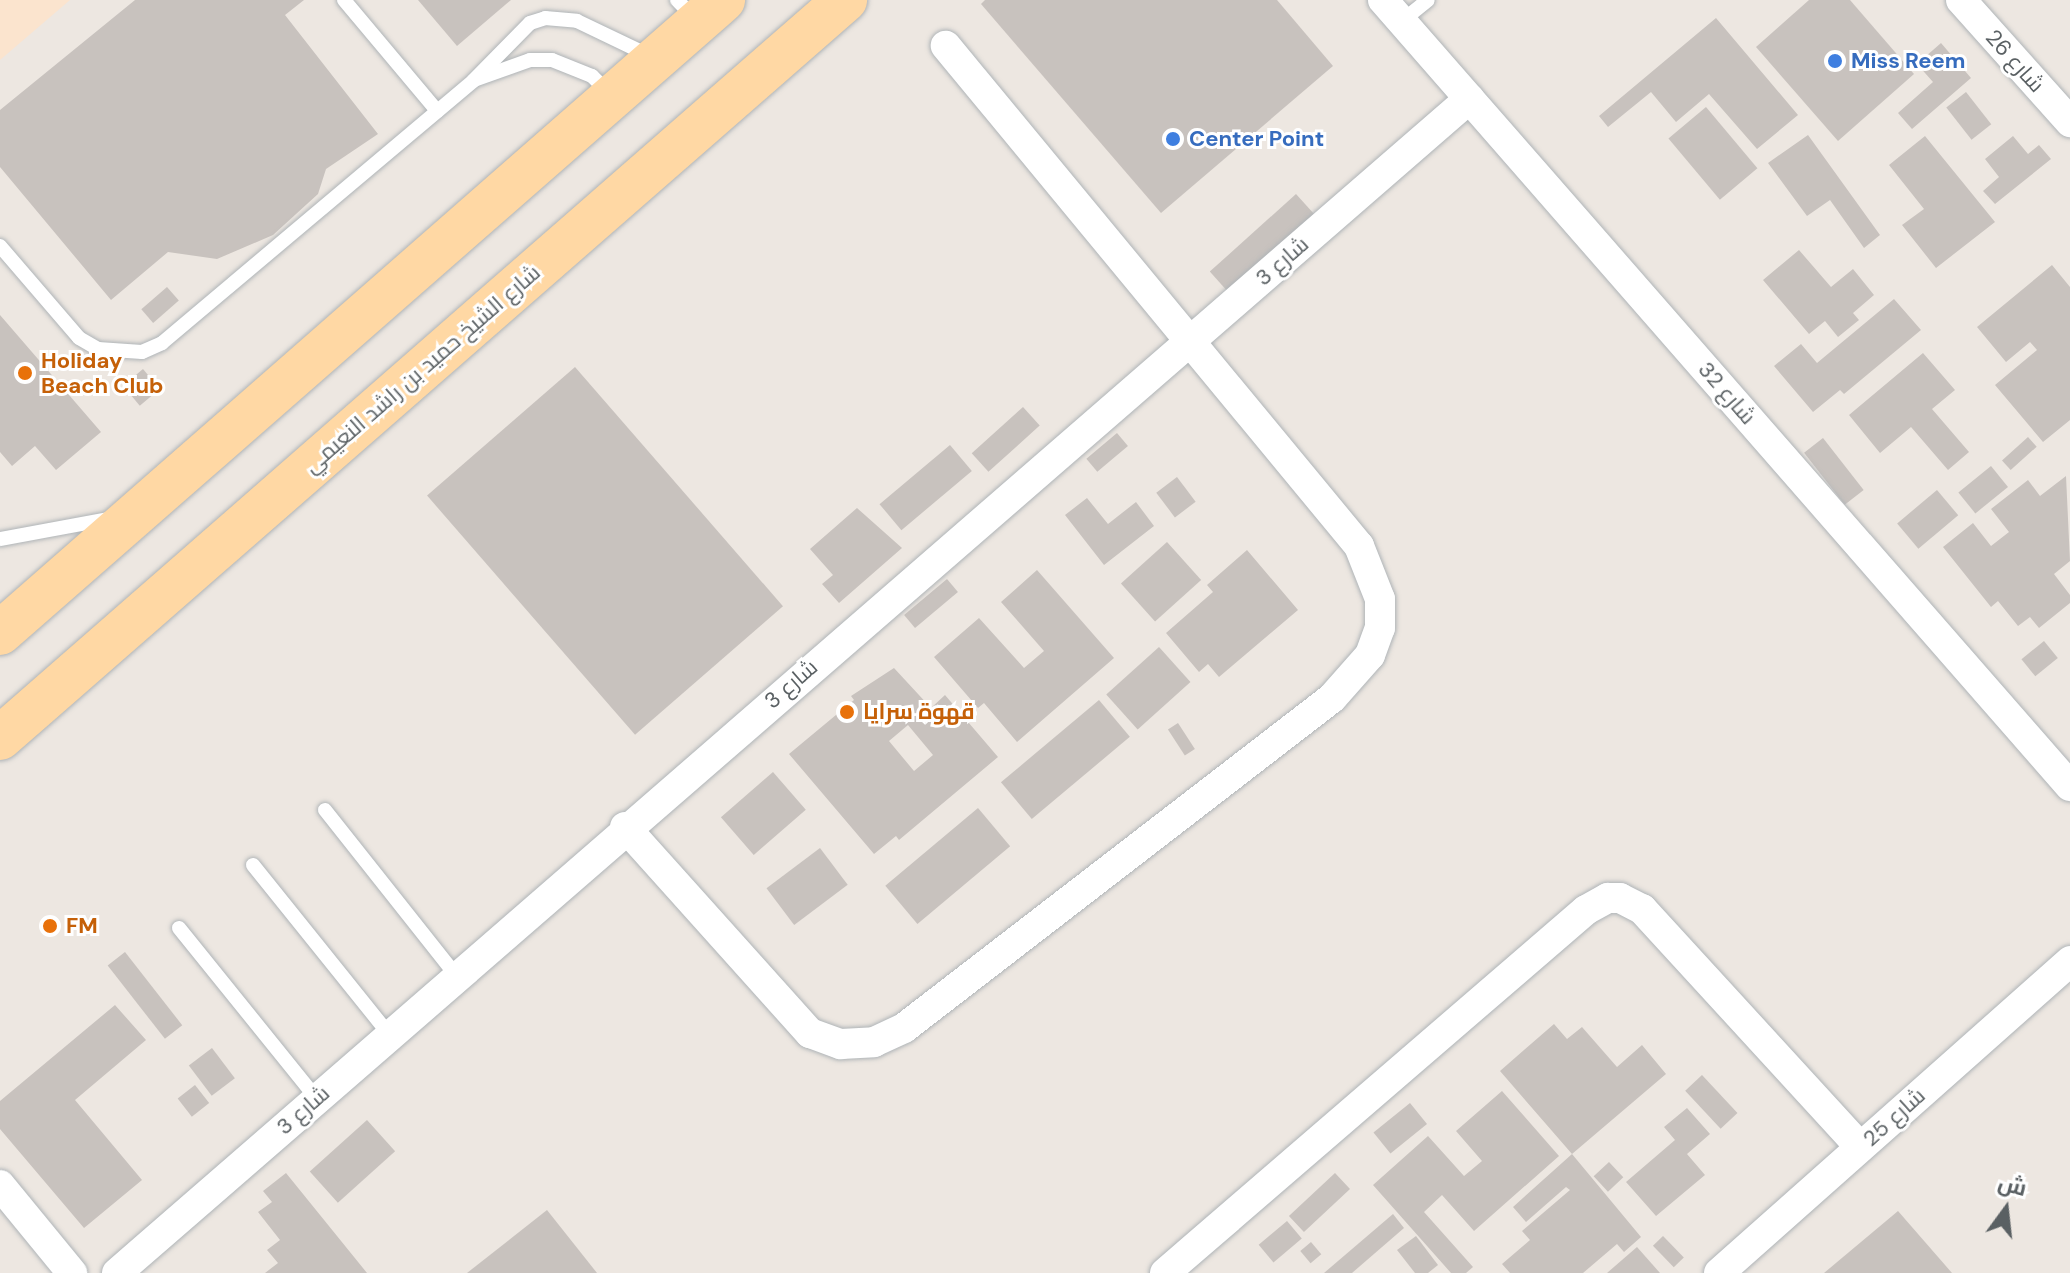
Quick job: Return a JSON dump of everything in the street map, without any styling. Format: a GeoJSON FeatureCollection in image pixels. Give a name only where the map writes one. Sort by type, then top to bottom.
{"type":"FeatureCollection","features":[{"type":"Feature","properties":{"kind":"main road","name":"شارع الشيخ حميد بن راشد النعيمي"},"geometry":{"type":"LineString","coordinates":[[0,738],[845,0]]}},
{"type":"Feature","properties":{"kind":"main road"},"geometry":{"type":"LineString","coordinates":[[0,633],[656,59],[699,7]]}},
{"type":"Feature","properties":{"kind":"street","name":"شارع 26"},"geometry":{"type":"LineString","coordinates":[[1961,0],[2070,122]]}},
{"type":"Feature","properties":{"kind":"street","name":"شارع 32"},"geometry":{"type":"LineString","coordinates":[[1393,10],[2070,786]]}},
{"type":"Feature","properties":{"kind":"street"},"geometry":{"type":"LineString","coordinates":[[625,827],[810,1033],[841,1044],[874,1042],[904,1028],[1354,679],[1380,628],[1373,571],[1359,546],[946,46]]}},
{"type":"Feature","properties":{"kind":"street","name":"شارع 3"},"geometry":{"type":"LineString","coordinates":[[117,1273],[625,827],[1469,99]]}},
{"type":"Feature","properties":{"kind":"street"},"geometry":{"type":"LineString","coordinates":[[1165,1273],[1586,910],[1608,898],[1620,898],[1642,909],[1860,1147]]}},
{"type":"Feature","properties":{"kind":"street","name":"شارع 25"},"geometry":{"type":"LineString","coordinates":[[1719,1273],[2070,961]]}},
{"type":"Feature","properties":{"kind":"street"},"geometry":{"type":"LineString","coordinates":[[0,1185],[72,1273]]}},
{"type":"Feature","properties":{"kind":"lane"},"geometry":{"type":"LineString","coordinates":[[344,0],[437,111]]}},
{"type":"Feature","properties":{"kind":"lane"},"geometry":{"type":"LineString","coordinates":[[1393,10],[1428,0]]}},
{"type":"Feature","properties":{"kind":"lane"},"geometry":{"type":"LineString","coordinates":[[0,246],[79,338],[98,349],[142,352],[171,336],[473,81],[516,32],[545,18],[577,21],[656,59]]}},
{"type":"Feature","properties":{"kind":"lane"},"geometry":{"type":"LineString","coordinates":[[473,81],[530,60],[552,60],[592,76],[612,97]]}},
{"type":"Feature","properties":{"kind":"lane"},"geometry":{"type":"LineString","coordinates":[[0,539],[137,514]]}},
{"type":"Feature","properties":{"kind":"lane"},"geometry":{"type":"LineString","coordinates":[[325,810],[456,975]]}},
{"type":"Feature","properties":{"kind":"lane"},"geometry":{"type":"LineString","coordinates":[[253,865],[389,1034]]}},
{"type":"Feature","properties":{"kind":"lane"},"geometry":{"type":"LineString","coordinates":[[179,928],[316,1098]]}},
{"type":"Feature","properties":{"kind":"sand"},"geometry":{"type":"Polygon","coordinates":[[[0,0],[70,0],[0,60],[0,0]]]}},
{"type":"Feature","properties":{"kind":"building"},"geometry":{"type":"Polygon","coordinates":[[[135,0],[304,0],[285,15],[378,134],[326,169],[318,194],[273,235],[217,259],[168,252],[111,300],[0,167],[0,110],[135,0]]]}},
{"type":"Feature","properties":{"kind":"building"},"geometry":{"type":"Polygon","coordinates":[[[418,0],[511,0],[457,46],[418,0]]]}},
{"type":"Feature","properties":{"kind":"building","name":"Center Point"},"geometry":{"type":"Polygon","coordinates":[[[985,0],[1277,0],[1333,66],[1161,213],[981,4],[985,0]]]}},
{"type":"Feature","properties":{"kind":"building","name":"Miss Reem"},"geometry":{"type":"Polygon","coordinates":[[[1809,0],[1850,0],[1914,74],[1838,141],[1756,47],[1809,0]]]}},
{"type":"Feature","properties":{"kind":"building"},"geometry":{"type":"Polygon","coordinates":[[[1716,18],[1798,115],[1757,149],[1709,94],[1676,122],[1651,92],[1608,127],[1599,116],[1716,18]]]}},
{"type":"Feature","properties":{"kind":"building"},"geometry":{"type":"Polygon","coordinates":[[[1941,43],[1971,78],[1912,129],[1898,113],[1933,82],[1917,64],[1941,43]]]}},
{"type":"Feature","properties":{"kind":"building"},"geometry":{"type":"Polygon","coordinates":[[[1966,92],[1991,124],[1972,140],[1946,107],[1966,92]]]}},
{"type":"Feature","properties":{"kind":"building"},"geometry":{"type":"Polygon","coordinates":[[[1706,107],[1757,168],[1720,200],[1668,138],[1706,107]]]}},
{"type":"Feature","properties":{"kind":"building"},"geometry":{"type":"Polygon","coordinates":[[[1808,135],[1880,235],[1864,248],[1830,200],[1807,216],[1768,163],[1808,135]]]}},
{"type":"Feature","properties":{"kind":"building"},"geometry":{"type":"Polygon","coordinates":[[[1925,136],[1995,222],[1936,268],[1902,225],[1924,209],[1889,165],[1925,136]]]}},
{"type":"Feature","properties":{"kind":"building"},"geometry":{"type":"Polygon","coordinates":[[[2013,136],[2028,154],[2039,145],[2051,159],[1995,204],[1983,191],[1999,177],[1985,159],[2013,136]]]}},
{"type":"Feature","properties":{"kind":"building"},"geometry":{"type":"Polygon","coordinates":[[[1296,194],[1314,214],[1228,292],[1210,272],[1296,194]]]}},
{"type":"Feature","properties":{"kind":"building"},"geometry":{"type":"Polygon","coordinates":[[[1799,250],[1831,287],[1853,269],[1874,295],[1853,313],[1859,320],[1838,337],[1825,321],[1809,334],[1763,280],[1799,250]]]}},
{"type":"Feature","properties":{"kind":"building"},"geometry":{"type":"Polygon","coordinates":[[[2052,265],[2070,287],[2070,420],[2043,442],[1995,385],[2037,350],[2030,342],[2006,362],[1977,327],[2052,265]]]}},
{"type":"Feature","properties":{"kind":"building"},"geometry":{"type":"Polygon","coordinates":[[[167,287],[179,301],[153,323],[141,309],[167,287]]]}},
{"type":"Feature","properties":{"kind":"building"},"geometry":{"type":"Polygon","coordinates":[[[1894,299],[1921,330],[1844,394],[1840,390],[1813,412],[1774,366],[1801,344],[1817,363],[1894,299]]]}},
{"type":"Feature","properties":{"kind":"building","name":"Holiday Beach Club"},"geometry":{"type":"Polygon","coordinates":[[[0,315],[101,432],[56,470],[35,446],[12,466],[0,452],[0,315]]]}},
{"type":"Feature","properties":{"kind":"building"},"geometry":{"type":"Polygon","coordinates":[[[1923,353],[1955,390],[1932,409],[1969,452],[1948,470],[1911,427],[1880,453],[1849,415],[1923,353]]]}},
{"type":"Feature","properties":{"kind":"building"},"geometry":{"type":"Polygon","coordinates":[[[575,367],[783,606],[635,735],[427,496],[575,367]]]}},
{"type":"Feature","properties":{"kind":"building"},"geometry":{"type":"Polygon","coordinates":[[[143,369],[160,389],[140,406],[123,386],[143,369]]]}},
{"type":"Feature","properties":{"kind":"building"},"geometry":{"type":"Polygon","coordinates":[[[1023,407],[1040,426],[988,472],[972,453],[1023,407]]]}},
{"type":"Feature","properties":{"kind":"building"},"geometry":{"type":"Polygon","coordinates":[[[1117,433],[1128,446],[1097,472],[1086,459],[1117,433]]]}},
{"type":"Feature","properties":{"kind":"building"},"geometry":{"type":"Polygon","coordinates":[[[2028,437],[2037,447],[2011,470],[2002,460],[2028,437]]]}},
{"type":"Feature","properties":{"kind":"building"},"geometry":{"type":"Polygon","coordinates":[[[1823,438],[1864,490],[1845,505],[1804,453],[1823,438]]]}},
{"type":"Feature","properties":{"kind":"building"},"geometry":{"type":"Polygon","coordinates":[[[950,445],[972,471],[901,530],[880,504],[950,445]]]}},
{"type":"Feature","properties":{"kind":"building"},"geometry":{"type":"Polygon","coordinates":[[[1991,466],[2008,487],[1975,513],[1958,492],[1991,466]]]}},
{"type":"Feature","properties":{"kind":"building"},"geometry":{"type":"Polygon","coordinates":[[[2066,476],[2070,561],[2054,574],[2070,595],[2070,603],[2039,628],[2030,617],[2018,626],[1998,601],[1991,607],[1943,547],[1973,523],[1991,546],[2009,532],[1991,509],[2028,480],[2040,496],[2066,476]]]}},
{"type":"Feature","properties":{"kind":"building"},"geometry":{"type":"Polygon","coordinates":[[[1177,477],[1196,502],[1175,517],[1156,493],[1177,477]]]}},
{"type":"Feature","properties":{"kind":"building"},"geometry":{"type":"Polygon","coordinates":[[[1937,490],[1958,515],[1918,549],[1897,523],[1937,490]]]}},
{"type":"Feature","properties":{"kind":"building"},"geometry":{"type":"Polygon","coordinates":[[[1087,498],[1108,524],[1136,502],[1154,526],[1104,565],[1065,515],[1087,498]]]}},
{"type":"Feature","properties":{"kind":"building"},"geometry":{"type":"Polygon","coordinates":[[[857,508],[902,548],[839,603],[822,584],[833,575],[810,549],[857,508]]]}},
{"type":"Feature","properties":{"kind":"building"},"geometry":{"type":"Polygon","coordinates":[[[1167,542],[1201,580],[1155,621],[1121,583],[1167,542]]]}},
{"type":"Feature","properties":{"kind":"building"},"geometry":{"type":"Polygon","coordinates":[[[1247,550],[1298,610],[1219,677],[1208,664],[1199,672],[1166,633],[1213,592],[1207,585],[1247,550]]]}},
{"type":"Feature","properties":{"kind":"building"},"geometry":{"type":"Polygon","coordinates":[[[1037,570],[1114,658],[1017,742],[984,703],[978,708],[934,657],[979,618],[1024,668],[1044,651],[1001,602],[1037,570]]]}},
{"type":"Feature","properties":{"kind":"building"},"geometry":{"type":"Polygon","coordinates":[[[947,579],[958,592],[915,628],[904,615],[947,579]]]}},
{"type":"Feature","properties":{"kind":"building"},"geometry":{"type":"Polygon","coordinates":[[[2044,641],[2058,658],[2035,676],[2021,659],[2044,641]]]}},
{"type":"Feature","properties":{"kind":"building"},"geometry":{"type":"Polygon","coordinates":[[[1159,647],[1190,682],[1138,729],[1106,695],[1159,647]]]}},
{"type":"Feature","properties":{"kind":"building"},"geometry":{"type":"Polygon","coordinates":[[[894,668],[931,708],[945,695],[998,757],[899,840],[896,836],[874,854],[789,754],[854,700],[851,696],[894,668]],[[908,725],[889,741],[914,771],[933,755],[908,725]]]}},
{"type":"Feature","properties":{"kind":"building"},"geometry":{"type":"Polygon","coordinates":[[[1099,700],[1130,737],[1032,819],[1001,782],[1099,700]]]}},
{"type":"Feature","properties":{"kind":"building"},"geometry":{"type":"Polygon","coordinates":[[[1178,723],[1195,749],[1185,756],[1168,730],[1178,723]]]}},
{"type":"Feature","properties":{"kind":"building"},"geometry":{"type":"Polygon","coordinates":[[[773,772],[806,810],[754,855],[721,817],[773,772]]]}},
{"type":"Feature","properties":{"kind":"building"},"geometry":{"type":"Polygon","coordinates":[[[978,808],[1010,846],[917,924],[885,886],[978,808]]]}},
{"type":"Feature","properties":{"kind":"building"},"geometry":{"type":"Polygon","coordinates":[[[820,848],[848,885],[794,925],[766,888],[820,848]]]}},
{"type":"Feature","properties":{"kind":"building"},"geometry":{"type":"Polygon","coordinates":[[[125,952],[182,1025],[165,1039],[108,966],[125,952]]]}},
{"type":"Feature","properties":{"kind":"building"},"geometry":{"type":"Polygon","coordinates":[[[115,1005],[146,1040],[75,1100],[142,1180],[84,1228],[0,1129],[0,1101],[115,1005]]]}},
{"type":"Feature","properties":{"kind":"building"},"geometry":{"type":"Polygon","coordinates":[[[1554,1024],[1567,1039],[1582,1027],[1617,1067],[1642,1045],[1666,1074],[1572,1154],[1500,1071],[1554,1024]]]}},
{"type":"Feature","properties":{"kind":"building"},"geometry":{"type":"Polygon","coordinates":[[[212,1048],[235,1078],[212,1096],[189,1065],[212,1048]]]}},
{"type":"Feature","properties":{"kind":"building"},"geometry":{"type":"Polygon","coordinates":[[[1702,1075],[1737,1113],[1721,1129],[1685,1091],[1702,1075]]]}},
{"type":"Feature","properties":{"kind":"building"},"geometry":{"type":"Polygon","coordinates":[[[195,1085],[209,1103],[192,1117],[178,1099],[195,1085]]]}},
{"type":"Feature","properties":{"kind":"building"},"geometry":{"type":"Polygon","coordinates":[[[1502,1091],[1559,1156],[1474,1231],[1442,1195],[1424,1212],[1473,1267],[1466,1273],[1451,1273],[1373,1185],[1428,1136],[1464,1176],[1482,1161],[1456,1131],[1502,1091]]]}},
{"type":"Feature","properties":{"kind":"building"},"geometry":{"type":"Polygon","coordinates":[[[1410,1103],[1427,1124],[1390,1154],[1373,1133],[1410,1103]]]}},
{"type":"Feature","properties":{"kind":"building"},"geometry":{"type":"Polygon","coordinates":[[[1687,1108],[1710,1134],[1687,1154],[1705,1175],[1656,1216],[1626,1182],[1675,1140],[1664,1127],[1687,1108]]]}},
{"type":"Feature","properties":{"kind":"building"},"geometry":{"type":"Polygon","coordinates":[[[367,1120],[395,1151],[338,1203],[310,1172],[367,1120]]]}},
{"type":"Feature","properties":{"kind":"building"},"geometry":{"type":"Polygon","coordinates":[[[1572,1154],[1641,1237],[1624,1252],[1617,1244],[1583,1273],[1510,1273],[1502,1264],[1530,1240],[1522,1231],[1570,1190],[1566,1187],[1526,1222],[1513,1207],[1572,1154]]]}},
{"type":"Feature","properties":{"kind":"building"},"geometry":{"type":"Polygon","coordinates":[[[1609,1162],[1623,1177],[1608,1192],[1594,1176],[1609,1162]]]}},
{"type":"Feature","properties":{"kind":"building"},"geometry":{"type":"Polygon","coordinates":[[[286,1173],[367,1273],[265,1273],[278,1263],[267,1250],[280,1240],[258,1212],[272,1202],[263,1191],[286,1173]]]}},
{"type":"Feature","properties":{"kind":"building"},"geometry":{"type":"Polygon","coordinates":[[[1335,1173],[1350,1189],[1304,1232],[1289,1216],[1335,1173]]]}},
{"type":"Feature","properties":{"kind":"building"},"geometry":{"type":"Polygon","coordinates":[[[547,1210],[597,1273],[467,1273],[547,1210]]]}},
{"type":"Feature","properties":{"kind":"building"},"geometry":{"type":"Polygon","coordinates":[[[1898,1211],[1952,1273],[1824,1273],[1898,1211]]]}},
{"type":"Feature","properties":{"kind":"building"},"geometry":{"type":"Polygon","coordinates":[[[1393,1214],[1404,1228],[1352,1273],[1324,1273],[1393,1214]]]}},
{"type":"Feature","properties":{"kind":"building"},"geometry":{"type":"Polygon","coordinates":[[[1287,1221],[1302,1239],[1273,1262],[1259,1245],[1287,1221]]]}},
{"type":"Feature","properties":{"kind":"building"},"geometry":{"type":"Polygon","coordinates":[[[1416,1236],[1438,1265],[1428,1273],[1415,1273],[1397,1250],[1416,1236]]]}},
{"type":"Feature","properties":{"kind":"building"},"geometry":{"type":"Polygon","coordinates":[[[1663,1236],[1684,1258],[1674,1267],[1653,1246],[1663,1236]]]}},
{"type":"Feature","properties":{"kind":"building"},"geometry":{"type":"Polygon","coordinates":[[[1311,1242],[1321,1254],[1311,1263],[1300,1251],[1311,1242]]]}},
{"type":"Feature","properties":{"kind":"building"},"geometry":{"type":"Polygon","coordinates":[[[1637,1247],[1660,1273],[1607,1273],[1637,1247]]]}},
{"type":"Feature","properties":{"kind":"place","name":"Miss Reem"},"geometry":{"type":"Point","coordinates":[1835,61]}},
{"type":"Feature","properties":{"kind":"place","name":"Center Point"},"geometry":{"type":"Point","coordinates":[1173,139]}},
{"type":"Feature","properties":{"kind":"place","name":"Holiday Beach Club"},"geometry":{"type":"Point","coordinates":[25,373]}},
{"type":"Feature","properties":{"kind":"place","name":"قهوة سرايا"},"geometry":{"type":"Point","coordinates":[847,712]}},
{"type":"Feature","properties":{"kind":"place","name":"FM"},"geometry":{"type":"Point","coordinates":[50,926]}}]}
